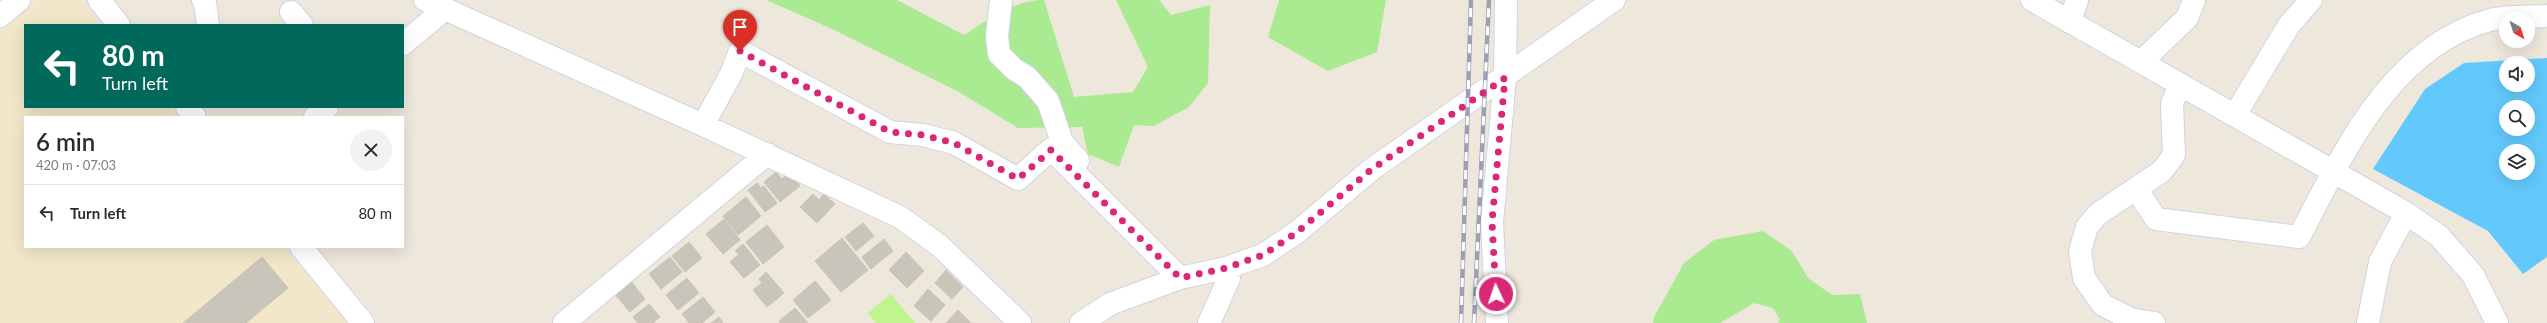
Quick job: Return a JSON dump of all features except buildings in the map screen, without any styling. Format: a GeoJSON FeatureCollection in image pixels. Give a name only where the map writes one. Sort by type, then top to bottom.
{"type":"FeatureCollection","features":[{"type":"Feature","properties":{"kind":"street"},"geometry":{"type":"LineString","coordinates":[[0,16],[19,0]]}},
{"type":"Feature","properties":{"kind":"street"},"geometry":{"type":"LineString","coordinates":[[99,0],[118,24]]}},
{"type":"Feature","properties":{"kind":"street"},"geometry":{"type":"LineString","coordinates":[[203,0],[205,3],[208,24]]}},
{"type":"Feature","properties":{"kind":"street"},"geometry":{"type":"LineString","coordinates":[[426,0],[767,154],[900,217],[940,246],[1020,323]]}},
{"type":"Feature","properties":{"kind":"street"},"geometry":{"type":"LineString","coordinates":[[1002,0],[997,36],[999,54],[1014,68],[1027,77],[1048,101],[1062,142],[1091,173],[1100,199]]}},
{"type":"Feature","properties":{"kind":"street"},"geometry":{"type":"LineString","coordinates":[[1497,323],[1492,222],[1505,78],[1506,0]]}},
{"type":"Feature","properties":{"kind":"street"},"geometry":{"type":"LineString","coordinates":[[1081,323],[1110,304],[1180,278],[1226,268],[1263,255],[1296,233],[1372,169],[1505,78],[1614,0]]}},
{"type":"Feature","properties":{"kind":"street"},"geometry":{"type":"LineString","coordinates":[[2032,0],[2406,213],[2439,236],[2473,275],[2497,323]]}},
{"type":"Feature","properties":{"kind":"street"},"geometry":{"type":"LineString","coordinates":[[2070,22],[2077,0]]}},
{"type":"Feature","properties":{"kind":"street"},"geometry":{"type":"LineString","coordinates":[[2142,62],[2186,18],[2194,0]]}},
{"type":"Feature","properties":{"kind":"street"},"geometry":{"type":"LineString","coordinates":[[2235,115],[2289,25],[2311,0]]}},
{"type":"Feature","properties":{"kind":"street"},"geometry":{"type":"LineString","coordinates":[[404,43],[445,9]]}},
{"type":"Feature","properties":{"kind":"street"},"geometry":{"type":"LineString","coordinates":[[2137,190],[2156,219],[2300,237],[2334,171],[2373,107],[2406,68],[2448,37],[2490,20],[2547,16]]}},
{"type":"Feature","properties":{"kind":"street"},"geometry":{"type":"LineString","coordinates":[[703,125],[730,74],[740,51],[890,132],[923,135],[954,143],[1018,179],[1051,150],[1180,278]]}},
{"type":"Feature","properties":{"kind":"street"},"geometry":{"type":"LineString","coordinates":[[2154,323],[2133,320],[2103,305],[2084,278],[2080,250],[2087,227],[2098,214],[2137,190],[2162,171],[2174,155],[2172,104],[2180,84]]}},
{"type":"Feature","properties":{"kind":"street"},"geometry":{"type":"LineString","coordinates":[[188,108],[194,116]]}},
{"type":"Feature","properties":{"kind":"street"},"geometry":{"type":"LineString","coordinates":[[316,116],[326,108]]}},
{"type":"Feature","properties":{"kind":"street"},"geometry":{"type":"LineString","coordinates":[[564,323],[767,154]]}},
{"type":"Feature","properties":{"kind":"street"},"geometry":{"type":"LineString","coordinates":[[2368,323],[2380,262],[2406,213]]}},
{"type":"Feature","properties":{"kind":"street"},"geometry":{"type":"LineString","coordinates":[[302,248],[363,323]]}},
{"type":"Feature","properties":{"kind":"street"},"geometry":{"type":"LineString","coordinates":[[1209,323],[1229,278],[1226,268]]}},
{"type":"Feature","properties":{"kind":"shaded area"},"geometry":{"type":"Polygon","coordinates":[[[39,0],[81,0],[100,24],[24,24],[24,108],[170,108],[176,116],[24,116],[24,248],[285,248],[347,323],[0,323],[0,33],[39,0]]]}},
{"type":"Feature","properties":{"kind":"green space"},"geometry":{"type":"Polygon","coordinates":[[[766,0],[897,0],[964,35],[992,17],[1012,7],[1022,3],[1044,0],[1074,97],[1133,92],[1148,67],[1116,0],[1159,0],[1171,15],[1210,5],[1208,83],[1189,107],[1154,126],[1134,125],[1119,167],[1088,154],[1082,127],[1018,128],[959,92],[830,28],[766,0]]]}},
{"type":"Feature","properties":{"kind":"green space"},"geometry":{"type":"Polygon","coordinates":[[[1279,0],[1386,0],[1377,52],[1328,71],[1268,37],[1279,0]]]}},
{"type":"Feature","properties":{"kind":"green space"},"geometry":{"type":"Polygon","coordinates":[[[1763,231],[1792,251],[1808,278],[1832,295],[1860,294],[1867,323],[1778,323],[1780,320],[1773,308],[1754,303],[1720,323],[1653,323],[1654,317],[1684,263],[1714,240],[1763,231]]]}},
{"type":"Feature","properties":{"kind":"green space"},"geometry":{"type":"Polygon","coordinates":[[[891,294],[915,323],[876,323],[868,313],[891,294]]]}},
{"type":"Feature","properties":{"kind":"water"},"geometry":{"type":"Polygon","coordinates":[[[2547,58],[2547,257],[2523,274],[2488,231],[2373,169],[2425,89],[2464,63],[2499,61],[2499,92],[2535,92],[2535,59],[2547,58]]]}},
{"type":"Feature","properties":{"kind":"railway"},"geometry":{"type":"LineString","coordinates":[[1461,323],[1471,0]]}},
{"type":"Feature","properties":{"kind":"railway"},"geometry":{"type":"LineString","coordinates":[[1474,323],[1489,0]]}},
{"type":"Feature","properties":{"kind":"route"},"geometry":{"type":"LineString","coordinates":[[740,51],[890,132],[923,135],[954,143],[1018,179],[1051,150],[1180,278],[1226,268],[1263,255],[1296,233],[1372,169],[1505,78],[1492,222],[1496,294]]}}]}
